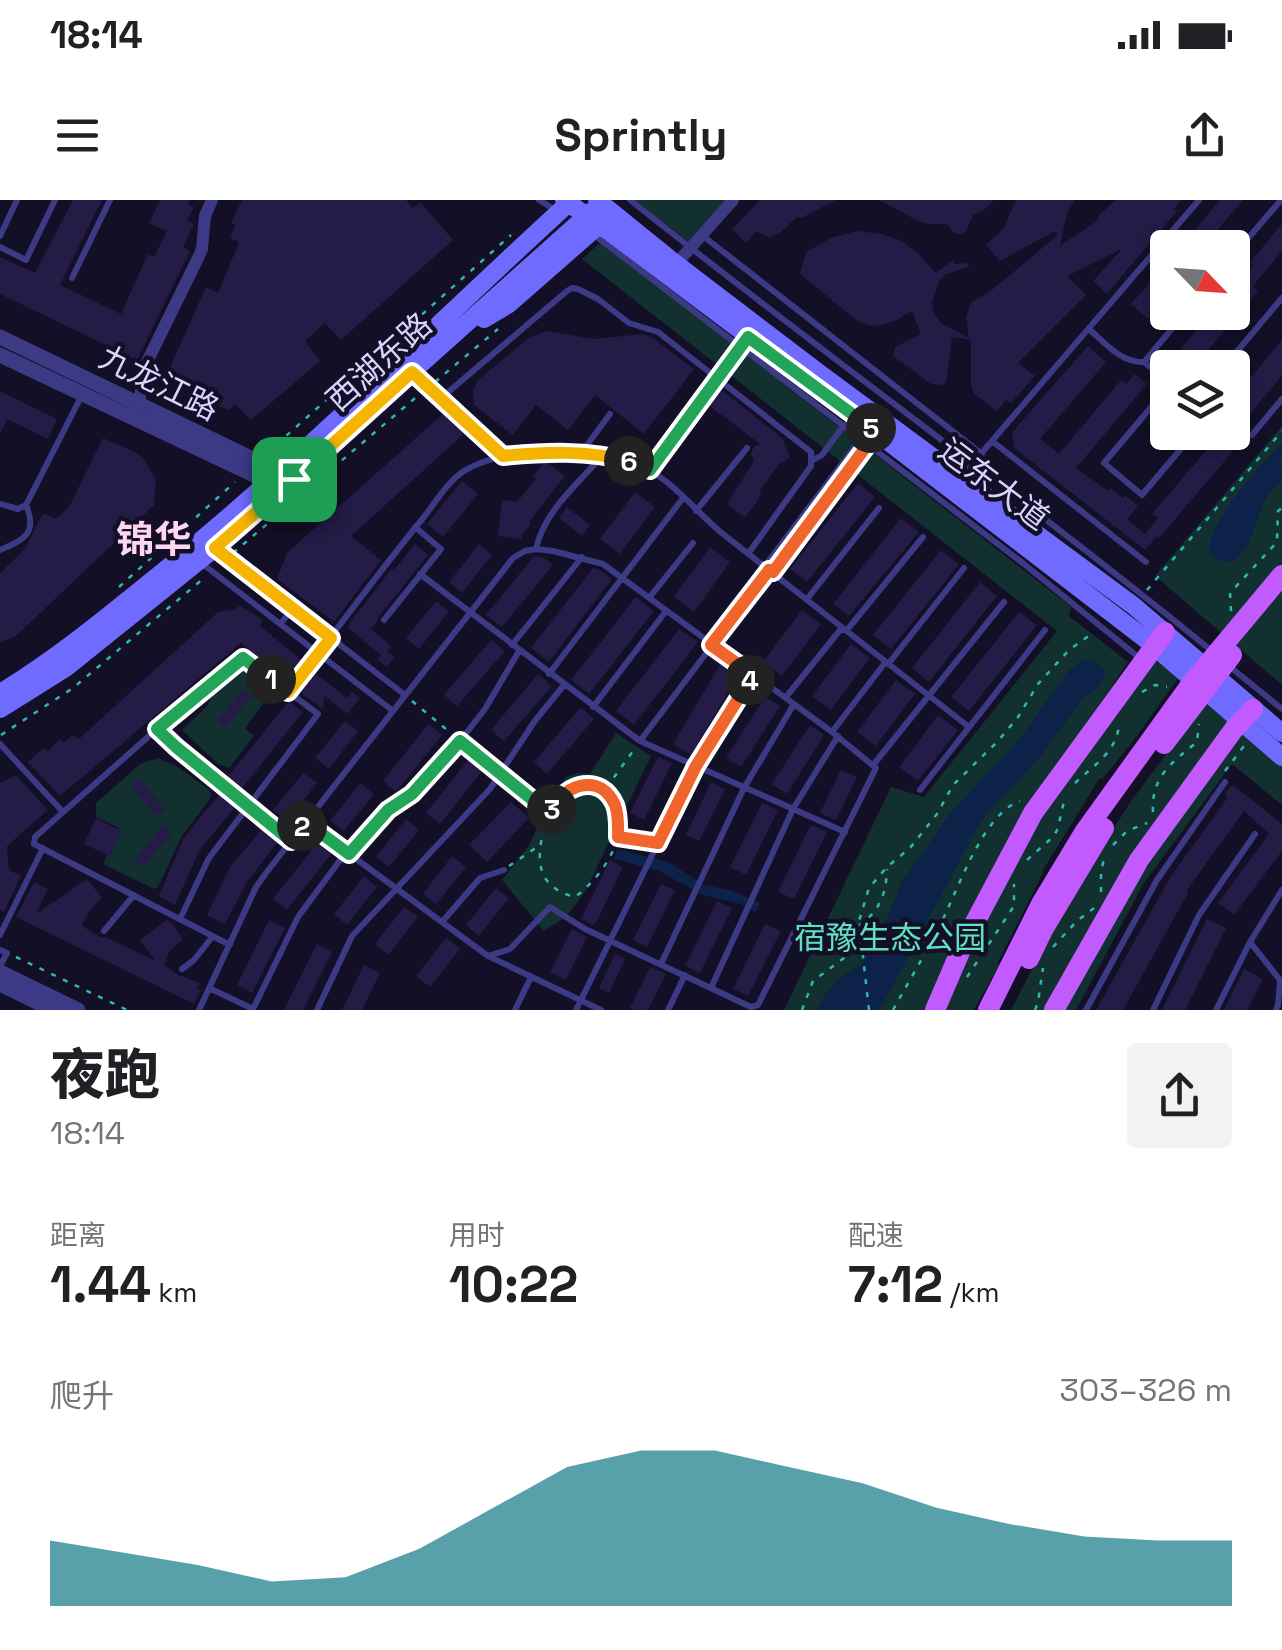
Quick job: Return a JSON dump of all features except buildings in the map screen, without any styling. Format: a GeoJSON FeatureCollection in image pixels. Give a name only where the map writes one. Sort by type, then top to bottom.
{"type":"FeatureCollection","features":[{"type":"Feature","properties":{"kind":"main road","name":"运东大道"},"geometry":{"type":"LineString","coordinates":[[565,204],[594,214],[676,264],[967,471],[1134,606],[1152,644]]}},
{"type":"Feature","properties":{"kind":"main road","name":"西湖东路"},"geometry":{"type":"LineString","coordinates":[[0,709],[67,667],[216,548],[565,204]]}},
{"type":"Feature","properties":{"kind":"main road","name":"运东大道"},"geometry":{"type":"LineString","coordinates":[[594,214],[745,342],[869,436],[1247,715],[1282,733]]}},
{"type":"Feature","properties":{"kind":"main road","name":"西湖东路"},"geometry":{"type":"LineString","coordinates":[[282,481],[594,214]]}},
{"type":"Feature","properties":{"kind":"main road","name":"西湖东路"},"geometry":{"type":"LineString","coordinates":[[0,693],[200,562]]}},
{"type":"Feature","properties":{"kind":"main road"},"geometry":{"type":"LineString","coordinates":[[988,1010],[1040,904],[1085,832],[1192,684],[1282,575]]}},
{"type":"Feature","properties":{"kind":"main road"},"geometry":{"type":"LineString","coordinates":[[1003,1010],[1044,928],[1099,834],[1220,671],[1282,596]]}},
{"type":"Feature","properties":{"kind":"main road"},"geometry":{"type":"LineString","coordinates":[[935,1010],[980,911],[1033,813],[1152,644]]}},
{"type":"Feature","properties":{"kind":"main road","name":"运东大道"},"geometry":{"type":"LineString","coordinates":[[1247,715],[1282,757]]}},
{"type":"Feature","properties":{"kind":"main road"},"geometry":{"type":"LineString","coordinates":[[1054,1010],[1139,860],[1247,715]]}},
{"type":"Feature","properties":{"kind":"street"},"geometry":{"type":"LineString","coordinates":[[136,411],[143,394],[144,366],[199,256],[205,216],[212,200]]}},
{"type":"Feature","properties":{"kind":"street"},"geometry":{"type":"LineString","coordinates":[[676,264],[734,200]]}},
{"type":"Feature","properties":{"kind":"street","name":"九龙江路"},"geometry":{"type":"LineString","coordinates":[[0,337],[86,388]]}},
{"type":"Feature","properties":{"kind":"street","name":"九龙江路"},"geometry":{"type":"LineString","coordinates":[[0,355],[86,388],[282,481]]}},
{"type":"Feature","properties":{"kind":"street"},"geometry":{"type":"LineString","coordinates":[[0,969],[78,1010]]}},
{"type":"Feature","properties":{"kind":"street"},"geometry":{"type":"LineString","coordinates":[[0,984],[53,1010]]}},
{"type":"Feature","properties":{"kind":"lane"},"geometry":{"type":"LineString","coordinates":[[0,236],[18,200]]}},
{"type":"Feature","properties":{"kind":"lane"},"geometry":{"type":"LineString","coordinates":[[0,246],[26,260],[55,200]]}},
{"type":"Feature","properties":{"kind":"lane"},"geometry":{"type":"LineString","coordinates":[[72,278],[110,200]]}},
{"type":"Feature","properties":{"kind":"lane"},"geometry":{"type":"LineString","coordinates":[[538,200],[565,204]]}},
{"type":"Feature","properties":{"kind":"lane"},"geometry":{"type":"LineString","coordinates":[[630,200],[967,471],[1143,595],[1282,709]]}},
{"type":"Feature","properties":{"kind":"lane"},"geometry":{"type":"LineString","coordinates":[[967,471],[1199,200]]}},
{"type":"Feature","properties":{"kind":"lane"},"geometry":{"type":"LineString","coordinates":[[1250,236],[1280,200]]}},
{"type":"Feature","properties":{"kind":"lane"},"geometry":{"type":"LineString","coordinates":[[702,235],[982,454]]}},
{"type":"Feature","properties":{"kind":"lane"},"geometry":{"type":"LineString","coordinates":[[440,399],[572,288],[598,299],[628,323],[658,332],[811,452],[812,466],[748,554]]}},
{"type":"Feature","properties":{"kind":"lane"},"geometry":{"type":"LineString","coordinates":[[1238,350],[1282,298]]}},
{"type":"Feature","properties":{"kind":"lane"},"geometry":{"type":"LineString","coordinates":[[1089,329],[1125,359],[1136,363],[1144,362],[1171,330]]}},
{"type":"Feature","properties":{"kind":"lane"},"geometry":{"type":"LineString","coordinates":[[640,742],[869,436],[844,425],[745,342],[650,470]]}},
{"type":"Feature","properties":{"kind":"lane"},"geometry":{"type":"LineString","coordinates":[[1144,362],[1150,368]]}},
{"type":"Feature","properties":{"kind":"lane"},"geometry":{"type":"LineString","coordinates":[[412,372],[503,456]]}},
{"type":"Feature","properties":{"kind":"lane"},"geometry":{"type":"LineString","coordinates":[[0,504],[18,509],[26,505],[86,388]]}},
{"type":"Feature","properties":{"kind":"lane"},"geometry":{"type":"LineString","coordinates":[[1252,434],[1282,400]]}},
{"type":"Feature","properties":{"kind":"lane"},"geometry":{"type":"LineString","coordinates":[[1150,406],[1104,463],[1142,495],[1180,450]]}},
{"type":"Feature","properties":{"kind":"lane"},"geometry":{"type":"LineString","coordinates":[[581,453],[610,414]]}},
{"type":"Feature","properties":{"kind":"lane"},"geometry":{"type":"LineString","coordinates":[[813,460],[822,455],[844,425]]}},
{"type":"Feature","properties":{"kind":"lane"},"geometry":{"type":"LineString","coordinates":[[992,441],[1146,562]]}},
{"type":"Feature","properties":{"kind":"lane"},"geometry":{"type":"LineString","coordinates":[[696,512],[747,448]]}},
{"type":"Feature","properties":{"kind":"lane"},"geometry":{"type":"LineString","coordinates":[[288,692],[460,474],[485,460],[503,456],[581,453],[637,463],[658,475],[696,512],[969,727]]}},
{"type":"Feature","properties":{"kind":"lane"},"geometry":{"type":"LineString","coordinates":[[536,549],[549,516],[603,456]]}},
{"type":"Feature","properties":{"kind":"lane"},"geometry":{"type":"LineString","coordinates":[[550,674],[683,498]]}},
{"type":"Feature","properties":{"kind":"lane"},"geometry":{"type":"LineString","coordinates":[[0,550],[20,542],[30,531],[32,520],[26,505]]}},
{"type":"Feature","properties":{"kind":"lane"},"geometry":{"type":"LineString","coordinates":[[807,599],[880,508]]}},
{"type":"Feature","properties":{"kind":"lane"},"geometry":{"type":"LineString","coordinates":[[384,620],[441,549],[416,527]]}},
{"type":"Feature","properties":{"kind":"lane"},"geometry":{"type":"LineString","coordinates":[[848,630],[923,537]]}},
{"type":"Feature","properties":{"kind":"lane"},"geometry":{"type":"LineString","coordinates":[[649,598],[693,543]]}},
{"type":"Feature","properties":{"kind":"lane"},"geometry":{"type":"LineString","coordinates":[[216,548],[404,696]]}},
{"type":"Feature","properties":{"kind":"lane"},"geometry":{"type":"LineString","coordinates":[[199,1010],[256,887],[512,558],[525,551],[536,549],[602,564],[786,697],[876,768],[758,1005],[751,1007],[609,940],[550,906],[510,950],[488,956]]}},
{"type":"Feature","properties":{"kind":"lane"},"geometry":{"type":"LineString","coordinates":[[512,645],[582,557]]}},
{"type":"Feature","properties":{"kind":"lane"},"geometry":{"type":"LineString","coordinates":[[200,562],[392,711]]}},
{"type":"Feature","properties":{"kind":"lane"},"geometry":{"type":"LineString","coordinates":[[710,988],[794,809],[835,734],[884,664],[964,568]]}},
{"type":"Feature","properties":{"kind":"lane"},"geometry":{"type":"LineString","coordinates":[[420,574],[640,742],[845,832]]}},
{"type":"Feature","properties":{"kind":"lane"},"geometry":{"type":"LineString","coordinates":[[874,764],[1004,602]]}},
{"type":"Feature","properties":{"kind":"lane"},"geometry":{"type":"LineString","coordinates":[[280,624],[293,608]]}},
{"type":"Feature","properties":{"kind":"lane"},"geometry":{"type":"LineString","coordinates":[[593,707],[666,612]]}},
{"type":"Feature","properties":{"kind":"lane"},"geometry":{"type":"LineString","coordinates":[[786,697],[840,630],[848,630]]}},
{"type":"Feature","properties":{"kind":"lane"},"geometry":{"type":"LineString","coordinates":[[920,790],[1044,630]]}},
{"type":"Feature","properties":{"kind":"lane"},"geometry":{"type":"LineString","coordinates":[[209,988],[254,1010],[298,917],[348,853],[388,810],[412,794],[460,741],[520,651]]}},
{"type":"Feature","properties":{"kind":"lane"},"geometry":{"type":"LineString","coordinates":[[180,919],[209,858],[318,714],[243,658],[63,812],[35,837],[34,844],[43,848],[180,919],[230,944]]}},
{"type":"Feature","properties":{"kind":"lane"},"geometry":{"type":"LineString","coordinates":[[576,1010],[696,766],[753,675]]}},
{"type":"Feature","properties":{"kind":"lane"},"geometry":{"type":"LineString","coordinates":[[317,1010],[348,940],[490,789],[564,684]]}},
{"type":"Feature","properties":{"kind":"lane"},"geometry":{"type":"LineString","coordinates":[[661,964],[744,788],[794,704]]}},
{"type":"Feature","properties":{"kind":"lane"},"geometry":{"type":"LineString","coordinates":[[157,729],[291,841]]}},
{"type":"Feature","properties":{"kind":"lane"},"geometry":{"type":"LineString","coordinates":[[0,744],[63,812]]}},
{"type":"Feature","properties":{"kind":"lane"},"geometry":{"type":"LineString","coordinates":[[1086,1010],[1157,880],[1225,782]]}},
{"type":"Feature","properties":{"kind":"lane"},"geometry":{"type":"LineString","coordinates":[[306,822],[488,956],[601,1010]]}},
{"type":"Feature","properties":{"kind":"lane"},"geometry":{"type":"LineString","coordinates":[[1153,1010],[1199,914],[1256,834]]}},
{"type":"Feature","properties":{"kind":"lane"},"geometry":{"type":"LineString","coordinates":[[0,935],[43,848]]}},
{"type":"Feature","properties":{"kind":"lane"},"geometry":{"type":"LineString","coordinates":[[442,922],[480,878],[504,870]]}},
{"type":"Feature","properties":{"kind":"lane"},"geometry":{"type":"LineString","coordinates":[[1216,1010],[1282,890]]}},
{"type":"Feature","properties":{"kind":"lane"},"geometry":{"type":"LineString","coordinates":[[104,930],[134,895]]}},
{"type":"Feature","properties":{"kind":"lane"},"geometry":{"type":"LineString","coordinates":[[182,970],[214,936]]}},
{"type":"Feature","properties":{"kind":"lane"},"geometry":{"type":"LineString","coordinates":[[1250,942],[1280,980],[1279,1007]]}},
{"type":"Feature","properties":{"kind":"lane"},"geometry":{"type":"LineString","coordinates":[[0,969],[3,951]]}},
{"type":"Feature","properties":{"kind":"lane"},"geometry":{"type":"LineString","coordinates":[[668,1010],[685,976]]}},
{"type":"Feature","properties":{"kind":"lane"},"geometry":{"type":"LineString","coordinates":[[515,1010],[531,977]]}},
{"type":"Feature","properties":{"kind":"lane"},"geometry":{"type":"LineString","coordinates":[[728,1010],[734,998]]}},
{"type":"Feature","properties":{"kind":"path"},"geometry":{"type":"LineString","coordinates":[[121,586],[520,227]]}},
{"type":"Feature","properties":{"kind":"path"},"geometry":{"type":"LineString","coordinates":[[216,548],[428,388],[504,324]]}},
{"type":"Feature","properties":{"kind":"path"},"geometry":{"type":"LineString","coordinates":[[1143,595],[1282,431]]}},
{"type":"Feature","properties":{"kind":"path"},"geometry":{"type":"LineString","coordinates":[[1231,611],[1230,594],[1277,542],[1278,511],[1282,508]]}},
{"type":"Feature","properties":{"kind":"path"},"geometry":{"type":"LineString","coordinates":[[0,736],[73,688],[200,562]]}},
{"type":"Feature","properties":{"kind":"path"},"geometry":{"type":"LineString","coordinates":[[870,1010],[858,921],[870,888],[886,867],[910,848],[954,786],[1018,717],[1038,684],[1069,650],[1095,631]]}},
{"type":"Feature","properties":{"kind":"path"},"geometry":{"type":"LineString","coordinates":[[404,696],[550,814]]}},
{"type":"Feature","properties":{"kind":"path"},"geometry":{"type":"LineString","coordinates":[[604,791],[640,742]]}},
{"type":"Feature","properties":{"kind":"path"},"geometry":{"type":"LineString","coordinates":[[1180,758],[1187,759]]}},
{"type":"Feature","properties":{"kind":"path"},"geometry":{"type":"LineString","coordinates":[[582,784],[604,791],[618,816],[615,848],[591,885],[575,897],[564,894],[552,887],[542,872],[541,844],[550,814],[568,790],[582,784]]}},
{"type":"Feature","properties":{"kind":"path"},"geometry":{"type":"LineString","coordinates":[[893,1010],[964,871],[998,816],[1007,806],[1032,799]]}},
{"type":"Feature","properties":{"kind":"path"},"geometry":{"type":"LineString","coordinates":[[618,837],[658,843]]}},
{"type":"Feature","properties":{"kind":"path"},"geometry":{"type":"LineString","coordinates":[[504,870],[541,844]]}},
{"type":"Feature","properties":{"kind":"path"},"geometry":{"type":"LineString","coordinates":[[859,926],[884,899],[886,867]]}},
{"type":"Feature","properties":{"kind":"path"},"geometry":{"type":"LineString","coordinates":[[936,932],[948,933]]}},
{"type":"Feature","properties":{"kind":"path"},"geometry":{"type":"LineString","coordinates":[[802,1010],[813,982],[861,945]]}},
{"type":"Feature","properties":{"kind":"path"},"geometry":{"type":"LineString","coordinates":[[3,951],[127,1010]]}},
{"type":"Feature","properties":{"kind":"green space"},"geometry":{"type":"Polygon","coordinates":[[[634,200],[725,200],[688,241],[634,200]]]}},
{"type":"Feature","properties":{"kind":"green space","name":"宿豫生态公园"},"geometry":{"type":"Polygon","coordinates":[[[601,242],[1071,607],[1069,616],[1128,662],[1053,774],[930,1010],[784,1010],[891,787],[924,797],[1057,631],[582,259],[601,242]]]}},
{"type":"Feature","properties":{"kind":"green space"},"geometry":{"type":"Polygon","coordinates":[[[1282,426],[1282,685],[1155,576],[1282,426]]]}},
{"type":"Feature","properties":{"kind":"green space"},"geometry":{"type":"Polygon","coordinates":[[[1157,653],[1181,674],[1135,739],[1099,779],[1043,870],[974,1010],[941,1010],[1011,862],[1157,653]]]}},
{"type":"Feature","properties":{"kind":"green space"},"geometry":{"type":"Polygon","coordinates":[[[247,669],[252,673],[252,683],[268,697],[245,728],[254,736],[229,768],[218,764],[182,730],[207,706],[229,672],[247,669]]]}},
{"type":"Feature","properties":{"kind":"green space"},"geometry":{"type":"Polygon","coordinates":[[[1210,696],[1230,721],[1047,1010],[1011,1010],[1069,898],[1131,801],[1210,696]]]}},
{"type":"Feature","properties":{"kind":"green space"},"geometry":{"type":"Polygon","coordinates":[[[616,733],[651,756],[585,892],[566,917],[544,931],[502,880],[529,845],[566,777],[590,774],[616,733]]]}},
{"type":"Feature","properties":{"kind":"green space"},"geometry":{"type":"Polygon","coordinates":[[[1247,733],[1282,754],[1282,805],[1232,764],[1144,883],[1076,1010],[1062,1010],[1136,883],[1239,734],[1247,733]]]}},
{"type":"Feature","properties":{"kind":"green space"},"geometry":{"type":"Polygon","coordinates":[[[158,758],[178,767],[211,794],[182,836],[154,889],[103,864],[119,828],[96,817],[96,803],[140,764],[158,758]]]}},
{"type":"Feature","properties":{"kind":"water"},"geometry":{"type":"Polygon","coordinates":[[[1282,443],[1282,482],[1265,502],[1245,550],[1230,563],[1209,555],[1210,542],[1225,511],[1282,443]]]}},
{"type":"Feature","properties":{"kind":"water"},"geometry":{"type":"Polygon","coordinates":[[[1085,659],[1098,663],[1104,672],[1098,688],[1084,697],[1037,761],[991,808],[976,830],[883,1004],[878,1010],[817,1010],[837,980],[862,964],[880,935],[902,882],[951,812],[1018,741],[1069,670],[1085,659]]]}},
{"type":"Feature","properties":{"kind":"water"},"geometry":{"type":"Polygon","coordinates":[[[617,849],[668,862],[705,885],[733,891],[760,903],[756,912],[741,904],[702,895],[659,871],[614,859],[617,849]]]}},
{"type":"Feature","properties":{"kind":"district","name":"锦华"},"geometry":{"type":"Point","coordinates":[154,540]}},
{"type":"Feature","properties":{"kind":"route"},"geometry":{"type":"LineString","coordinates":[[748,337],[877,432],[773,572],[769,570],[711,645],[753,675],[696,766],[658,843],[618,837],[618,816],[611,798],[592,786],[582,784],[568,790],[550,814],[460,741],[412,794],[388,810],[349,854],[306,822],[291,841],[157,729],[243,658],[288,692],[331,638],[215,548],[294,479],[412,372],[503,456],[612,456],[650,470],[748,337]]}}]}
